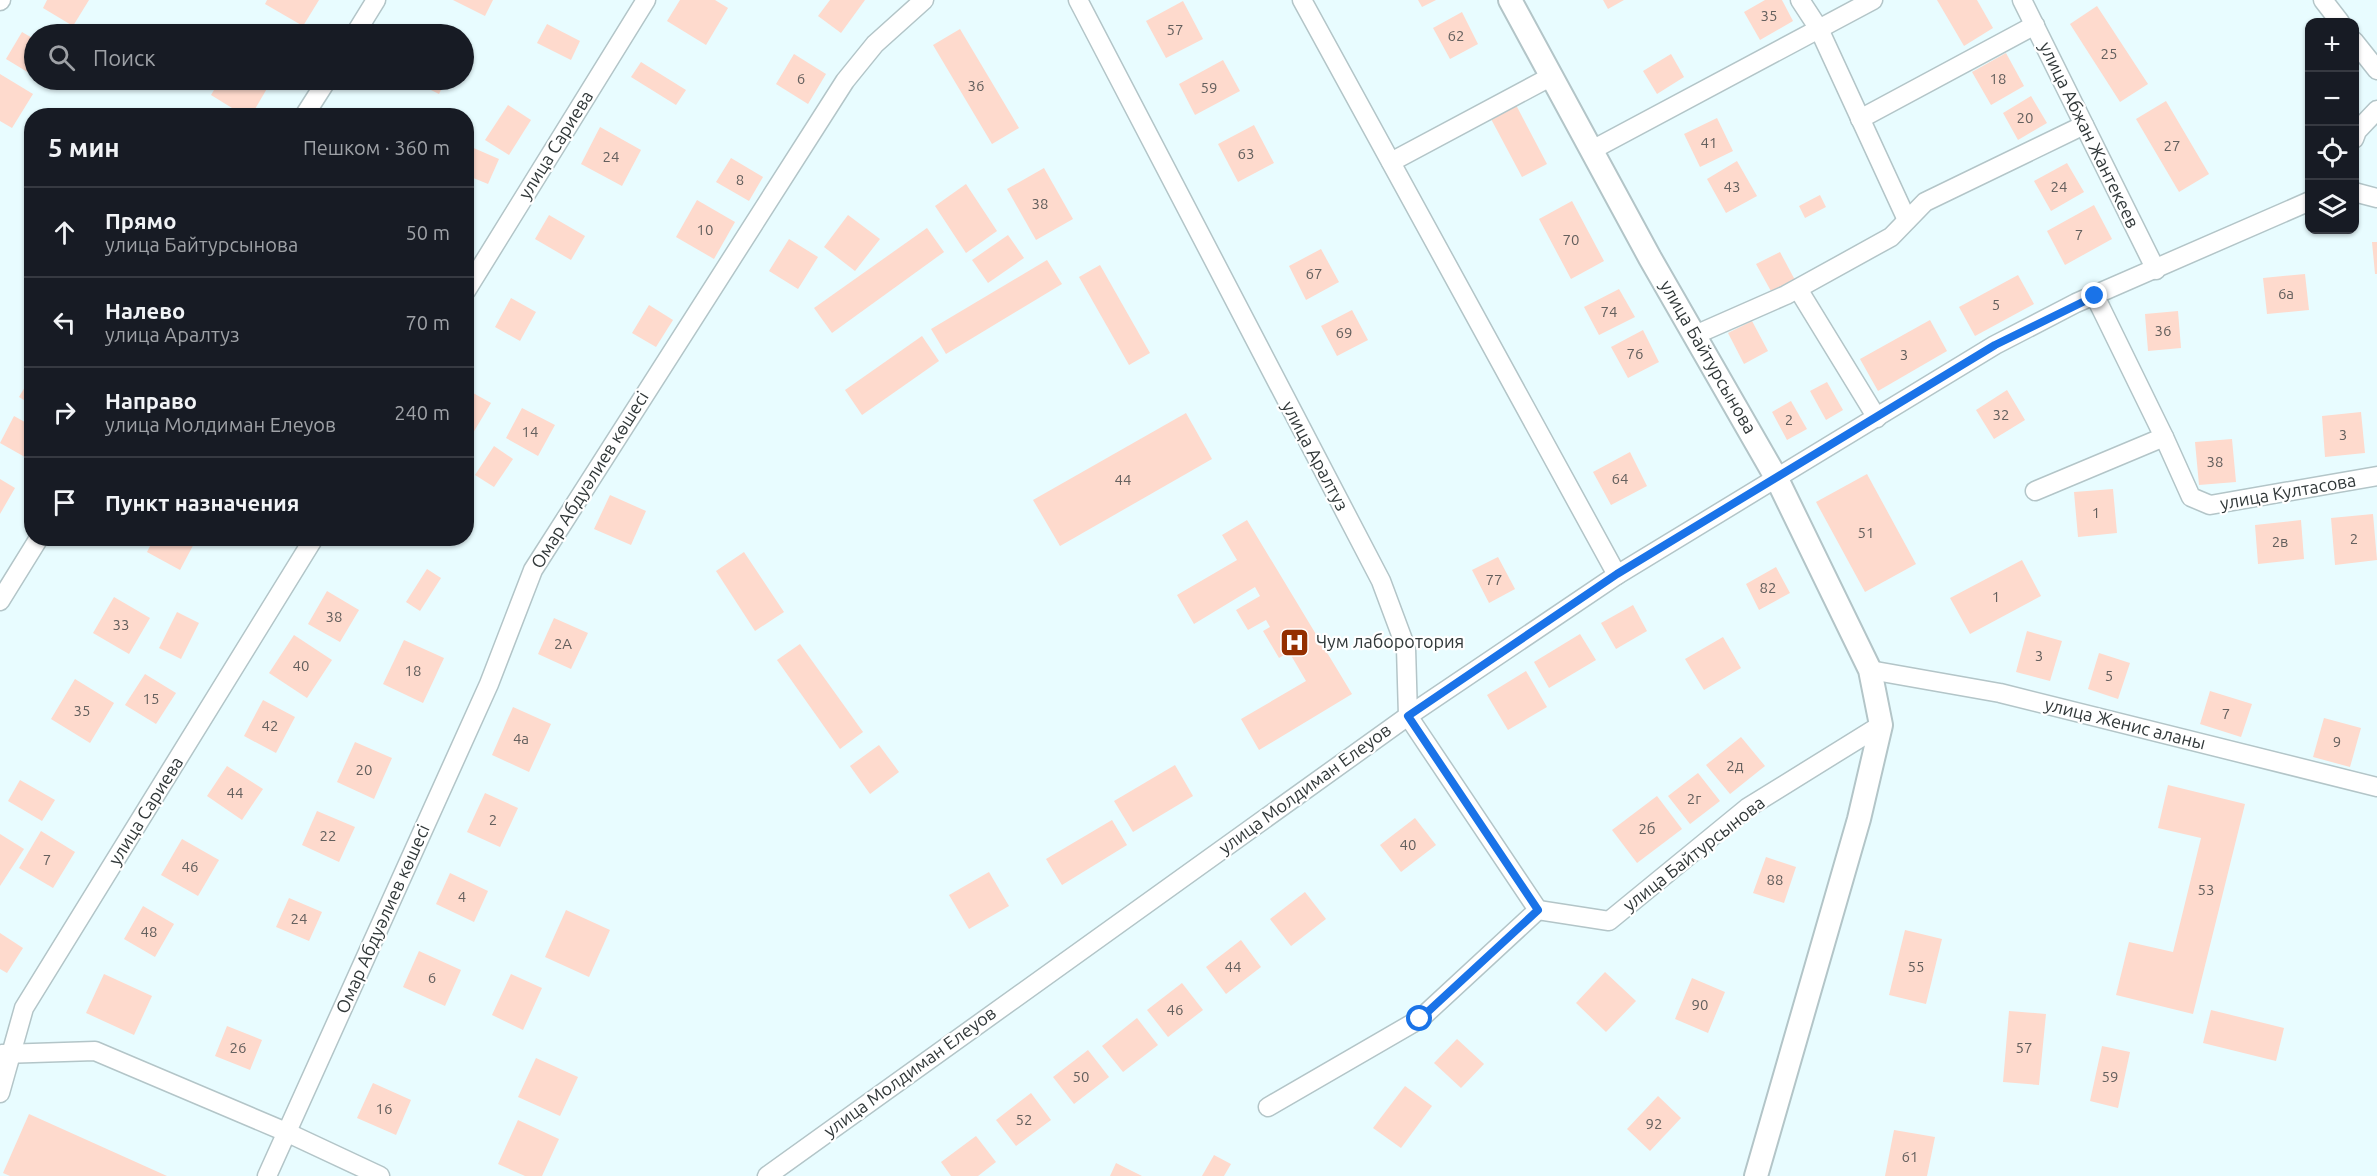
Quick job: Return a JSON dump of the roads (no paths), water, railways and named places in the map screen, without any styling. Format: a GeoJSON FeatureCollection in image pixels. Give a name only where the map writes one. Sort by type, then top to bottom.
{"type":"FeatureCollection","features":[{"type":"Feature","properties":{"kind":"street"},"geometry":{"type":"LineString","coordinates":[[361,24],[376,0]]}},
{"type":"Feature","properties":{"kind":"street","name":"улица Сариева"},"geometry":{"type":"LineString","coordinates":[[474,278],[646,0]]}},
{"type":"Feature","properties":{"kind":"street","name":"Омар Абдуәлиев көшесі"},"geometry":{"type":"LineString","coordinates":[[267,1176],[489,684],[532,570],[845,81],[875,44],[924,0]]}},
{"type":"Feature","properties":{"kind":"street","name":"улица Аралтуз"},"geometry":{"type":"LineString","coordinates":[[1078,0],[1381,581],[1406,648],[1408,716]]}},
{"type":"Feature","properties":{"kind":"street"},"geometry":{"type":"LineString","coordinates":[[1302,0],[1617,574]]}},
{"type":"Feature","properties":{"kind":"street","name":"улица Байтурсынова"},"geometry":{"type":"LineString","coordinates":[[1510,0],[1695,335],[1777,478],[1870,670],[1881,725],[1859,819],[1756,1176]]}},
{"type":"Feature","properties":{"kind":"street"},"geometry":{"type":"LineString","coordinates":[[1800,0],[1819,29],[1907,220]]}},
{"type":"Feature","properties":{"kind":"street"},"geometry":{"type":"LineString","coordinates":[[1592,150],[1873,0]]}},
{"type":"Feature","properties":{"kind":"street","name":"улица Абжан Жантекеев"},"geometry":{"type":"LineString","coordinates":[[2022,0],[2156,270]]}},
{"type":"Feature","properties":{"kind":"street"},"geometry":{"type":"LineString","coordinates":[[2323,0],[2337,18]]}},
{"type":"Feature","properties":{"kind":"street"},"geometry":{"type":"LineString","coordinates":[[1860,119],[2035,25]]}},
{"type":"Feature","properties":{"kind":"street"},"geometry":{"type":"LineString","coordinates":[[2359,46],[2377,70]]}},
{"type":"Feature","properties":{"kind":"street"},"geometry":{"type":"LineString","coordinates":[[1391,162],[1552,76]]}},
{"type":"Feature","properties":{"kind":"street"},"geometry":{"type":"LineString","coordinates":[[309,108],[321,90]]}},
{"type":"Feature","properties":{"kind":"street"},"geometry":{"type":"LineString","coordinates":[[2359,129],[2377,110]]}},
{"type":"Feature","properties":{"kind":"street"},"geometry":{"type":"LineString","coordinates":[[1695,335],[1798,289],[1891,237],[1925,202],[2084,125]]}},
{"type":"Feature","properties":{"kind":"street"},"geometry":{"type":"LineString","coordinates":[[2359,193],[2377,198]]}},
{"type":"Feature","properties":{"kind":"street","name":"улица Молдиман Елеуов"},"geometry":{"type":"LineString","coordinates":[[767,1176],[1408,716],[1617,574],[1995,345],[2095,296],[2305,203]]}},
{"type":"Feature","properties":{"kind":"street"},"geometry":{"type":"LineString","coordinates":[[1798,289],[1877,418]]}},
{"type":"Feature","properties":{"kind":"street","name":"улица Култасова"},"geometry":{"type":"LineString","coordinates":[[2095,296],[2192,497],[2210,505],[2377,476]]}},
{"type":"Feature","properties":{"kind":"street"},"geometry":{"type":"LineString","coordinates":[[2035,491],[2164,437]]}},
{"type":"Feature","properties":{"kind":"street"},"geometry":{"type":"LineString","coordinates":[[0,601],[34,546]]}},
{"type":"Feature","properties":{"kind":"street","name":"улица Сариева"},"geometry":{"type":"LineString","coordinates":[[0,1093],[6,1053],[24,1008],[309,546]]}},
{"type":"Feature","properties":{"kind":"street","name":"улица Женис аланы"},"geometry":{"type":"LineString","coordinates":[[1870,670],[2000,693],[2377,787]]}},
{"type":"Feature","properties":{"kind":"street"},"geometry":{"type":"LineString","coordinates":[[1268,1107],[1420,1019],[1538,910],[1408,716]]}},
{"type":"Feature","properties":{"kind":"street","name":"улица Байтурсынова"},"geometry":{"type":"LineString","coordinates":[[1538,910],[1609,921],[1747,808],[1881,725]]}},
{"type":"Feature","properties":{"kind":"street"},"geometry":{"type":"LineString","coordinates":[[6,1053],[95,1051],[286,1132],[381,1176]]}},
{"type":"Feature","properties":{"kind":"place","name":"Чум лаборотория"},"geometry":{"type":"Point","coordinates":[1295,642]}}]}
